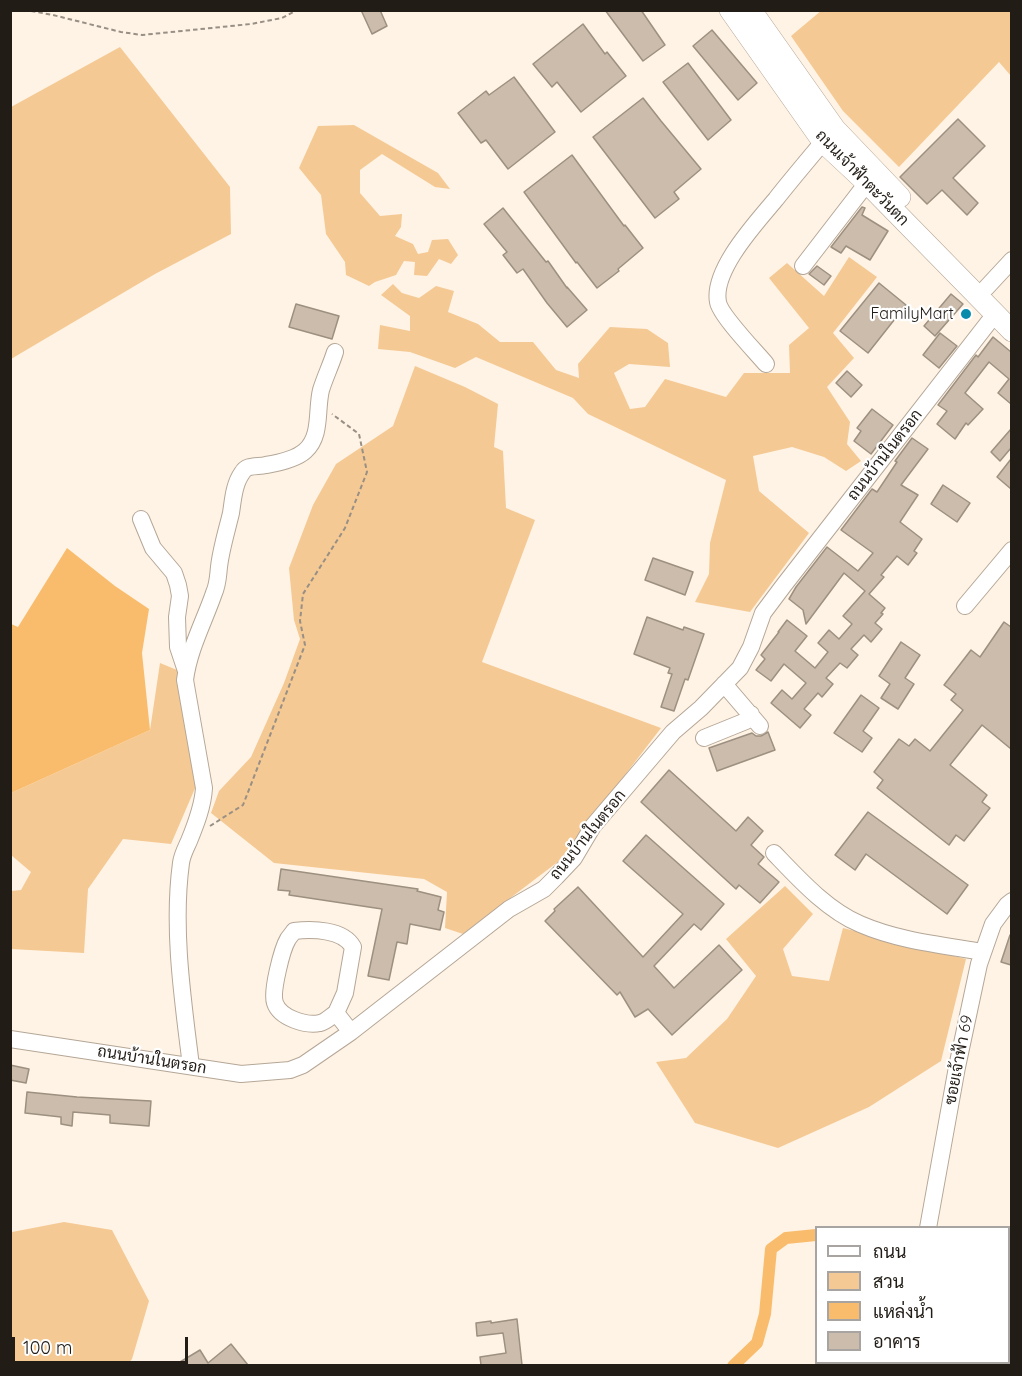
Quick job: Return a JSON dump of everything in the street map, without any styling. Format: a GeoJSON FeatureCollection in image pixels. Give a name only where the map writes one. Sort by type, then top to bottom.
{"type":"FeatureCollection","features":[{"type":"Feature","properties":{"kind":"main road","name":"ถนนเจ้าฟ้าตะวันตก"},"geometry":{"type":"LineString","coordinates":[[730,10],[823,142],[1003,313]]}},
{"type":"Feature","properties":{"kind":"main road","name":"ถนนเจ้าฟ้าตะวันตก"},"geometry":{"type":"LineString","coordinates":[[751,10],[835,129],[986,288],[1003,313],[1011,331]]}},
{"type":"Feature","properties":{"kind":"street"},"geometry":{"type":"LineString","coordinates":[[766,364],[723,312],[718,304],[718,289],[724,271],[739,244],[823,142]]}},
{"type":"Feature","properties":{"kind":"street"},"geometry":{"type":"LineString","coordinates":[[803,266],[867,183]]}},
{"type":"Feature","properties":{"kind":"street"},"geometry":{"type":"LineString","coordinates":[[986,288],[1011,260]]}},
{"type":"Feature","properties":{"kind":"street","name":"ถนนบ้านในตรอก"},"geometry":{"type":"LineString","coordinates":[[10,1039],[241,1074],[290,1070],[303,1065],[351,1032],[509,909],[543,889],[574,858],[593,826],[673,732],[701,708],[740,668],[752,647],[763,613],[783,585],[1003,313]]}},
{"type":"Feature","properties":{"kind":"street"},"geometry":{"type":"LineString","coordinates":[[191,1066],[180,971],[179,874],[182,858],[203,801],[204,788],[185,680],[186,672],[189,658],[219,578],[224,543],[237,484],[242,472],[252,466],[287,460],[305,450],[315,435],[318,403],[335,352]]}},
{"type":"Feature","properties":{"kind":"street"},"geometry":{"type":"LineString","coordinates":[[141,519],[153,548],[174,573],[178,585],[180,596],[177,617],[178,647],[186,672]]}},
{"type":"Feature","properties":{"kind":"street"},"geometry":{"type":"LineString","coordinates":[[964,606],[1011,550]]}},
{"type":"Feature","properties":{"kind":"street"},"geometry":{"type":"LineString","coordinates":[[704,738],[746,721],[756,720],[724,684]]}},
{"type":"Feature","properties":{"kind":"street"},"geometry":{"type":"LineString","coordinates":[[774,853],[803,884],[836,910],[860,924],[911,940],[983,952]]}},
{"type":"Feature","properties":{"kind":"street","name":"ซอยเจ้าฟ้า 69"},"geometry":{"type":"LineString","coordinates":[[928,1226],[957,1067],[979,964],[993,924],[1007,904],[1011,902]]}},
{"type":"Feature","properties":{"kind":"street"},"geometry":{"type":"LineString","coordinates":[[310,930],[331,933],[349,940],[353,946],[345,993],[336,1013],[322,1023],[298,1021],[287,1016],[275,1002],[279,968],[288,939],[294,931],[310,930]]}},
{"type":"Feature","properties":{"kind":"street"},"geometry":{"type":"LineString","coordinates":[[336,1013],[351,1032]]}},
{"type":"Feature","properties":{"kind":"path"},"geometry":{"type":"LineString","coordinates":[[13,11],[53,15],[142,35],[251,24],[282,18],[297,10]]}},
{"type":"Feature","properties":{"kind":"path"},"geometry":{"type":"LineString","coordinates":[[190,839],[243,806],[305,645],[300,621],[303,594],[345,528],[367,472],[359,434],[318,403]]}},
{"type":"Feature","properties":{"kind":"green space"},"geometry":{"type":"Polygon","coordinates":[[[822,10],[1011,11],[1011,76],[999,62],[899,167],[843,111],[791,36],[822,10]]]}},
{"type":"Feature","properties":{"kind":"green space"},"geometry":{"type":"Polygon","coordinates":[[[120,47],[230,187],[231,234],[155,274],[11,359],[11,107],[120,47]]]}},
{"type":"Feature","properties":{"kind":"green space"},"geometry":{"type":"Polygon","coordinates":[[[354,125],[438,173],[450,189],[435,187],[382,154],[360,170],[360,193],[380,216],[402,214],[401,227],[395,236],[413,244],[418,254],[428,252],[432,240],[448,239],[458,255],[451,264],[439,259],[427,276],[414,275],[415,262],[404,261],[396,275],[369,286],[346,275],[345,262],[326,234],[321,195],[299,168],[318,126],[354,125]]]}},
{"type":"Feature","properties":{"kind":"green space"},"geometry":{"type":"Polygon","coordinates":[[[849,257],[877,277],[833,333],[854,358],[827,387],[850,422],[847,444],[861,461],[846,471],[824,457],[792,447],[753,456],[759,491],[809,533],[750,612],[695,602],[709,574],[710,543],[726,480],[588,414],[573,398],[476,357],[455,368],[410,352],[378,349],[380,325],[410,331],[410,316],[381,295],[393,284],[402,293],[419,298],[436,286],[454,291],[448,312],[478,324],[500,342],[533,342],[556,370],[579,378],[578,364],[610,327],[647,329],[668,343],[670,367],[629,364],[614,373],[630,409],[645,407],[665,379],[726,397],[744,373],[790,373],[789,345],[809,328],[769,278],[787,263],[824,296],[849,257]]]}},
{"type":"Feature","properties":{"kind":"green space"},"geometry":{"type":"Polygon","coordinates":[[[415,366],[498,404],[494,447],[503,451],[506,508],[535,520],[482,662],[661,728],[559,861],[463,934],[445,928],[447,892],[424,879],[274,863],[211,813],[219,791],[251,757],[284,683],[300,639],[294,620],[289,568],[313,505],[336,464],[393,426],[415,366]]]}},
{"type":"Feature","properties":{"kind":"green space"},"geometry":{"type":"Polygon","coordinates":[[[160,663],[177,670],[196,786],[171,844],[123,839],[88,889],[84,953],[11,949],[11,891],[21,890],[31,872],[11,855],[11,793],[150,730],[160,663]]]}},
{"type":"Feature","properties":{"kind":"green space"},"geometry":{"type":"Polygon","coordinates":[[[785,886],[813,914],[783,949],[792,976],[829,981],[843,928],[966,959],[941,1061],[869,1107],[778,1148],[695,1123],[656,1062],[686,1058],[727,1019],[756,976],[726,939],[785,886]]]}},
{"type":"Feature","properties":{"kind":"green space"},"geometry":{"type":"Polygon","coordinates":[[[64,1222],[112,1230],[149,1301],[132,1359],[127,1365],[11,1365],[11,1228],[12,1232],[64,1222]]]}},
{"type":"Feature","properties":{"kind":"water"},"geometry":{"type":"Polygon","coordinates":[[[67,548],[115,586],[149,609],[142,653],[150,730],[11,793],[11,624],[18,627],[67,548]]]}},
{"type":"Feature","properties":{"kind":"building"},"geometry":{"type":"Polygon","coordinates":[[[361,10],[380,10],[387,26],[372,34],[361,10]]]}},
{"type":"Feature","properties":{"kind":"building"},"geometry":{"type":"Polygon","coordinates":[[[605,10],[641,10],[665,45],[643,61],[605,10]]]}},
{"type":"Feature","properties":{"kind":"building"},"geometry":{"type":"Polygon","coordinates":[[[583,24],[605,54],[607,52],[626,76],[581,112],[557,82],[552,87],[533,64],[583,24]]]}},
{"type":"Feature","properties":{"kind":"building"},"geometry":{"type":"Polygon","coordinates":[[[712,30],[757,83],[738,100],[693,46],[712,30]]]}},
{"type":"Feature","properties":{"kind":"building"},"geometry":{"type":"Polygon","coordinates":[[[688,63],[731,120],[708,140],[663,82],[688,63]]]}},
{"type":"Feature","properties":{"kind":"building"},"geometry":{"type":"Polygon","coordinates":[[[514,77],[555,132],[508,169],[486,140],[481,143],[458,113],[486,91],[489,95],[514,77]]]}},
{"type":"Feature","properties":{"kind":"building"},"geometry":{"type":"Polygon","coordinates":[[[643,98],[701,169],[674,192],[679,199],[655,218],[593,137],[643,98]]]}},
{"type":"Feature","properties":{"kind":"building"},"geometry":{"type":"Polygon","coordinates":[[[958,119],[985,146],[953,178],[978,203],[967,215],[942,190],[927,204],[900,177],[958,119]]]}},
{"type":"Feature","properties":{"kind":"building"},"geometry":{"type":"Polygon","coordinates":[[[572,155],[643,248],[597,288],[524,192],[572,155]]]}},
{"type":"Feature","properties":{"kind":"building"},"geometry":{"type":"Polygon","coordinates":[[[862,207],[865,208],[862,215],[888,231],[870,260],[846,246],[841,253],[831,247],[862,207]]]}},
{"type":"Feature","properties":{"kind":"building"},"geometry":{"type":"Polygon","coordinates":[[[503,208],[587,310],[567,327],[523,269],[517,273],[503,255],[507,252],[484,224],[503,208]]]}},
{"type":"Feature","properties":{"kind":"building"},"geometry":{"type":"Polygon","coordinates":[[[817,266],[831,276],[824,285],[809,274],[817,266]]]}},
{"type":"Feature","properties":{"kind":"building"},"geometry":{"type":"Polygon","coordinates":[[[879,283],[906,305],[868,353],[840,331],[879,283]]]}},
{"type":"Feature","properties":{"kind":"building"},"geometry":{"type":"Polygon","coordinates":[[[951,294],[963,304],[935,336],[924,326],[951,294]]]}},
{"type":"Feature","properties":{"kind":"building"},"geometry":{"type":"Polygon","coordinates":[[[296,304],[339,316],[332,339],[289,327],[296,304]]]}},
{"type":"Feature","properties":{"kind":"building"},"geometry":{"type":"Polygon","coordinates":[[[940,333],[957,346],[939,368],[923,355],[940,333]]]}},
{"type":"Feature","properties":{"kind":"building"},"geometry":{"type":"Polygon","coordinates":[[[993,337],[1011,352],[1011,404],[998,393],[1009,379],[989,362],[965,393],[983,409],[968,425],[966,423],[955,439],[937,424],[947,411],[938,405],[976,355],[978,357],[993,337]]]}},
{"type":"Feature","properties":{"kind":"building"},"geometry":{"type":"Polygon","coordinates":[[[847,371],[862,385],[851,397],[836,383],[847,371]]]}},
{"type":"Feature","properties":{"kind":"building"},"geometry":{"type":"Polygon","coordinates":[[[872,409],[893,425],[871,454],[854,441],[861,431],[857,428],[872,409]]]}},
{"type":"Feature","properties":{"kind":"building"},"geometry":{"type":"Polygon","coordinates":[[[1011,429],[1011,448],[1000,461],[991,452],[1011,429]]]}},
{"type":"Feature","properties":{"kind":"building"},"geometry":{"type":"Polygon","coordinates":[[[912,438],[928,449],[901,485],[918,495],[900,522],[922,539],[914,551],[917,553],[908,565],[897,556],[881,575],[884,577],[869,594],[885,608],[875,623],[882,629],[871,642],[864,635],[851,649],[858,655],[847,668],[840,663],[826,678],[833,684],[822,697],[818,693],[804,709],[811,715],[800,728],[771,703],[782,690],[792,699],[806,683],[784,664],[771,681],[756,670],[765,659],[761,655],[787,620],[807,636],[795,651],[815,668],[828,652],[818,643],[829,630],[839,639],[852,624],[843,616],[865,591],[844,573],[806,624],[803,610],[789,599],[827,547],[858,571],[873,553],[841,530],[872,489],[877,492],[912,438]]]}},
{"type":"Feature","properties":{"kind":"building"},"geometry":{"type":"Polygon","coordinates":[[[1011,459],[1011,489],[997,477],[1011,459]]]}},
{"type":"Feature","properties":{"kind":"building"},"geometry":{"type":"Polygon","coordinates":[[[943,485],[970,503],[957,522],[931,504],[943,485]]]}},
{"type":"Feature","properties":{"kind":"building"},"geometry":{"type":"Polygon","coordinates":[[[653,558],[693,572],[685,595],[645,580],[653,558]]]}},
{"type":"Feature","properties":{"kind":"building"},"geometry":{"type":"Polygon","coordinates":[[[647,617],[683,630],[684,627],[704,634],[674,711],[661,707],[672,674],[668,673],[670,668],[634,654],[647,617]]]}},
{"type":"Feature","properties":{"kind":"building"},"geometry":{"type":"Polygon","coordinates":[[[1004,622],[1011,627],[1011,749],[982,725],[950,765],[987,795],[982,802],[990,808],[964,841],[956,835],[949,845],[877,788],[883,780],[874,772],[899,739],[909,746],[915,739],[930,751],[963,710],[951,700],[956,694],[944,685],[971,650],[980,657],[1004,622]]]}},
{"type":"Feature","properties":{"kind":"building"},"geometry":{"type":"Polygon","coordinates":[[[901,642],[920,655],[905,678],[914,684],[898,709],[881,698],[890,684],[879,676],[901,642]]]}},
{"type":"Feature","properties":{"kind":"building"},"geometry":{"type":"Polygon","coordinates":[[[861,695],[879,708],[863,731],[872,738],[862,752],[834,733],[861,695]]]}},
{"type":"Feature","properties":{"kind":"building"},"geometry":{"type":"Polygon","coordinates":[[[768,732],[775,750],[717,771],[709,748],[752,733],[761,736],[768,732]]]}},
{"type":"Feature","properties":{"kind":"building"},"geometry":{"type":"Polygon","coordinates":[[[669,770],[736,831],[748,817],[763,831],[751,845],[764,857],[758,864],[779,882],[760,903],[739,885],[736,889],[641,802],[669,770]]]}},
{"type":"Feature","properties":{"kind":"building"},"geometry":{"type":"Polygon","coordinates":[[[868,812],[968,885],[947,914],[866,854],[855,870],[835,855],[868,812]]]}},
{"type":"Feature","properties":{"kind":"building"},"geometry":{"type":"Polygon","coordinates":[[[646,835],[724,904],[701,930],[694,924],[654,966],[674,988],[719,945],[742,970],[672,1035],[648,1009],[635,1017],[620,992],[617,995],[545,921],[555,911],[554,909],[578,887],[643,957],[683,914],[623,861],[646,835]]]}},
{"type":"Feature","properties":{"kind":"building"},"geometry":{"type":"Polygon","coordinates":[[[281,869],[418,889],[417,891],[441,897],[438,910],[444,912],[440,930],[410,924],[407,944],[397,942],[389,980],[368,976],[382,909],[289,895],[290,891],[278,890],[281,869]]]}},
{"type":"Feature","properties":{"kind":"building"},"geometry":{"type":"Polygon","coordinates":[[[1011,935],[1011,965],[1001,962],[1011,935]]]}},
{"type":"Feature","properties":{"kind":"building"},"geometry":{"type":"Polygon","coordinates":[[[10,1065],[29,1069],[26,1083],[10,1080],[10,1065]]]}},
{"type":"Feature","properties":{"kind":"building"},"geometry":{"type":"Polygon","coordinates":[[[27,1092],[151,1101],[149,1126],[110,1123],[110,1115],[73,1112],[72,1126],[61,1124],[61,1117],[25,1113],[27,1092]]]}},
{"type":"Feature","properties":{"kind":"building"},"geometry":{"type":"Polygon","coordinates":[[[517,1319],[522,1365],[481,1365],[480,1357],[506,1353],[503,1333],[477,1336],[476,1323],[517,1319]]]}},
{"type":"Feature","properties":{"kind":"building"},"geometry":{"type":"Polygon","coordinates":[[[231,1344],[248,1365],[175,1365],[200,1350],[208,1363],[231,1344]]]}},
{"type":"Feature","properties":{"kind":"waterway"},"geometry":{"type":"LineString","coordinates":[[733,1366],[757,1343],[765,1314],[771,1249],[786,1238],[815,1235]]}},
{"type":"Feature","properties":{"kind":"place","name":"FamilyMart"},"geometry":{"type":"Point","coordinates":[966,314]}}]}
